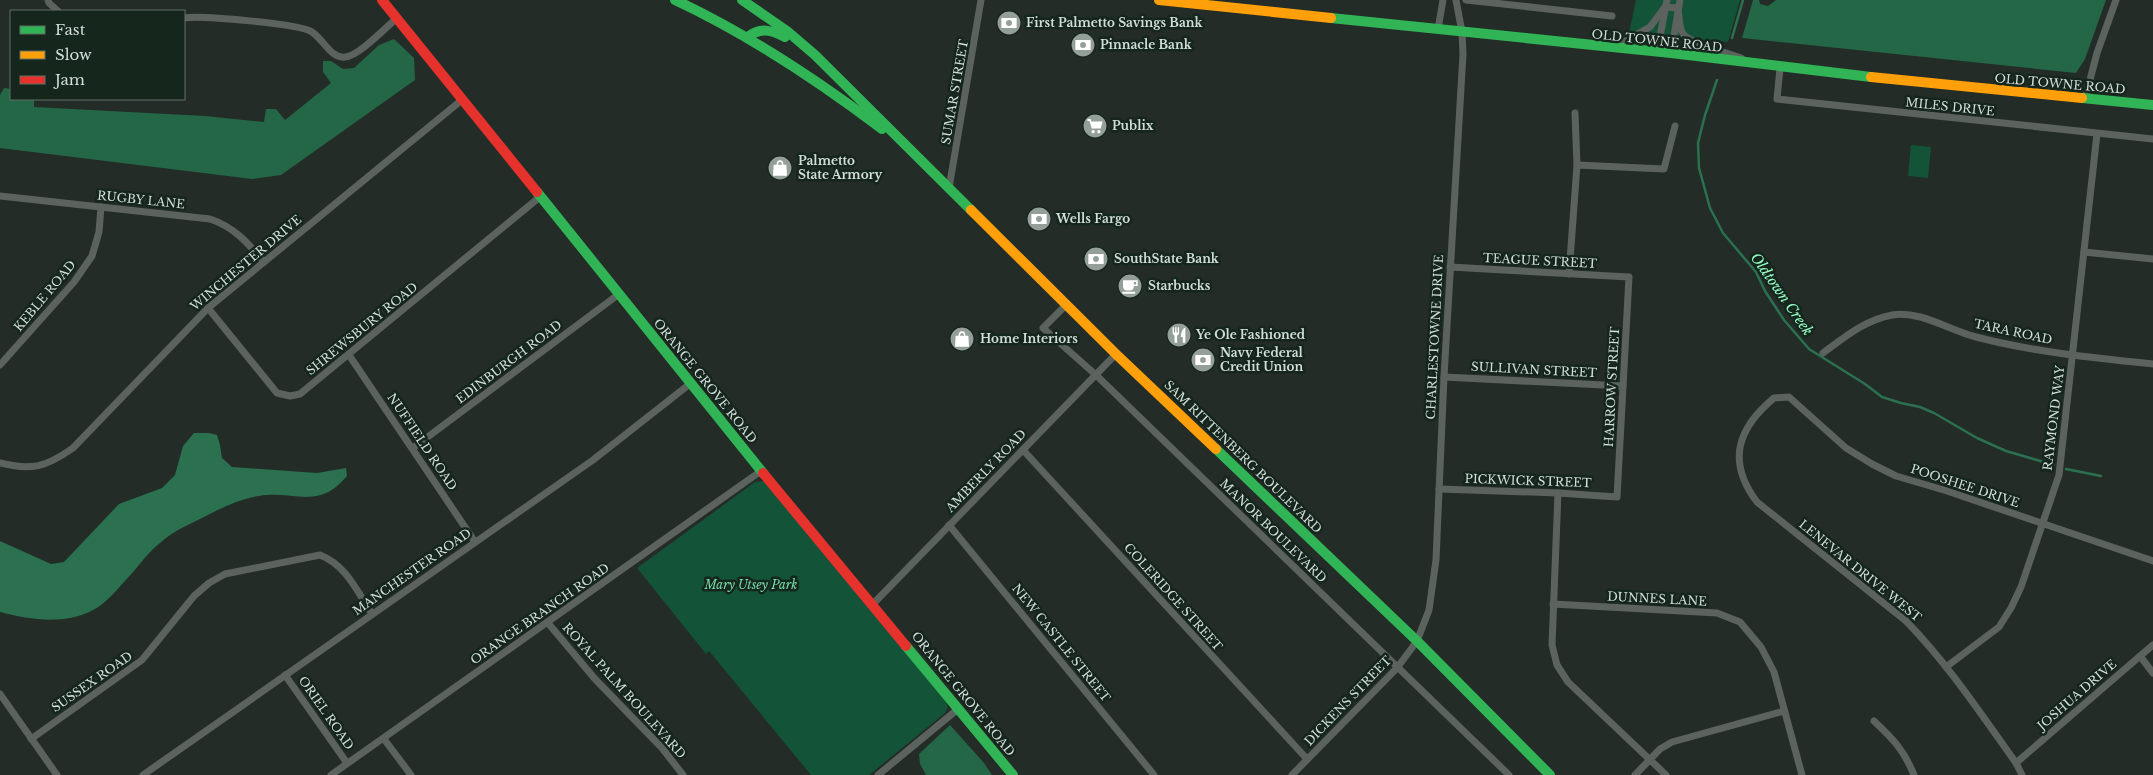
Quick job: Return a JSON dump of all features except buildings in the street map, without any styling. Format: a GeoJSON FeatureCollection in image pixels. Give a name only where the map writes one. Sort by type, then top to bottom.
{"type":"FeatureCollection","features":[{"type":"Feature","properties":{"kind":"main road","name":"ORANGE GROVE ROAD"},"geometry":{"type":"LineString","coordinates":[[382,0],[761,471],[1013,775]]}},
{"type":"Feature","properties":{"kind":"main road","name":"SAM RITTENBERG BOULEVARD"},"geometry":{"type":"LineString","coordinates":[[675,0],[748,37],[826,88],[919,157]]}},
{"type":"Feature","properties":{"kind":"main road","name":"SAM RITTENBERG BOULEVARD"},"geometry":{"type":"LineString","coordinates":[[742,0],[787,31],[815,55],[1116,354],[1417,641],[1550,775]]}},
{"type":"Feature","properties":{"kind":"main road","name":"OLD TOWNE ROAD"},"geometry":{"type":"LineString","coordinates":[[1159,0],[1671,53],[1780,68],[2153,105]]}},
{"type":"Feature","properties":{"kind":"main road"},"geometry":{"type":"LineString","coordinates":[[748,37],[759,30],[774,31],[815,55]]}},
{"type":"Feature","properties":{"kind":"street"},"geometry":{"type":"LineString","coordinates":[[48,0],[57,10]]}},
{"type":"Feature","properties":{"kind":"street","name":"SUMAR STREET"},"geometry":{"type":"LineString","coordinates":[[949,188],[982,0]]}},
{"type":"Feature","properties":{"kind":"street"},"geometry":{"type":"LineString","coordinates":[[1438,29],[1443,0]]}},
{"type":"Feature","properties":{"kind":"street","name":"CHARLESTOWNE DRIVE"},"geometry":{"type":"LineString","coordinates":[[1417,641],[1426,623],[1433,586],[1439,489],[1462,64],[1462,32],[1456,0]]}},
{"type":"Feature","properties":{"kind":"street"},"geometry":{"type":"LineString","coordinates":[[1466,0],[1612,16]]}},
{"type":"Feature","properties":{"kind":"street"},"geometry":{"type":"LineString","coordinates":[[1671,53],[1680,0]]}},
{"type":"Feature","properties":{"kind":"street"},"geometry":{"type":"LineString","coordinates":[[2085,99],[2097,53],[2116,0]]}},
{"type":"Feature","properties":{"kind":"street"},"geometry":{"type":"LineString","coordinates":[[1666,3],[1678,8]]}},
{"type":"Feature","properties":{"kind":"street"},"geometry":{"type":"LineString","coordinates":[[1611,48],[1650,27],[1666,3]]}},
{"type":"Feature","properties":{"kind":"street"},"geometry":{"type":"LineString","coordinates":[[1657,52],[1666,3]]}},
{"type":"Feature","properties":{"kind":"street"},"geometry":{"type":"LineString","coordinates":[[1678,8],[1682,32],[1688,38],[1697,44],[1726,51],[1755,65]]}},
{"type":"Feature","properties":{"kind":"street"},"geometry":{"type":"LineString","coordinates":[[185,18],[195,16],[288,26],[312,31],[336,55],[345,57],[356,52],[396,18]]}},
{"type":"Feature","properties":{"kind":"street","name":"MILES DRIVE"},"geometry":{"type":"LineString","coordinates":[[1780,68],[1777,99],[2153,139]]}},
{"type":"Feature","properties":{"kind":"street","name":"WINCHESTER DRIVE"},"geometry":{"type":"LineString","coordinates":[[0,463],[30,468],[42,466],[56,460],[73,448],[208,308],[463,99]]}},
{"type":"Feature","properties":{"kind":"street"},"geometry":{"type":"LineString","coordinates":[[1569,274],[1577,165],[1575,113]]}},
{"type":"Feature","properties":{"kind":"street"},"geometry":{"type":"LineString","coordinates":[[1577,165],[1664,169],[1675,126]]}},
{"type":"Feature","properties":{"kind":"street","name":"RAYMOND WAY"},"geometry":{"type":"LineString","coordinates":[[1946,668],[1999,627],[2022,587],[2062,460],[2097,134]]}},
{"type":"Feature","properties":{"kind":"street","name":"RUGBY LANE"},"geometry":{"type":"LineString","coordinates":[[0,196],[210,219],[222,223],[243,237],[264,262]]}},
{"type":"Feature","properties":{"kind":"street","name":"SHREWSBURY ROAD"},"geometry":{"type":"LineString","coordinates":[[208,308],[277,393],[290,396],[300,394],[541,196]]}},
{"type":"Feature","properties":{"kind":"street","name":"KEBLE ROAD"},"geometry":{"type":"LineString","coordinates":[[0,365],[74,282],[92,256],[99,232],[101,207]]}},
{"type":"Feature","properties":{"kind":"street"},"geometry":{"type":"LineString","coordinates":[[2084,252],[2153,259]]}},
{"type":"Feature","properties":{"kind":"street","name":"TEAGUE STREET"},"geometry":{"type":"LineString","coordinates":[[1450,267],[1630,278]]}},
{"type":"Feature","properties":{"kind":"street","name":"HARROW STREET"},"geometry":{"type":"LineString","coordinates":[[1617,497],[1630,278]]}},
{"type":"Feature","properties":{"kind":"street","name":"EDINBURGH ROAD"},"geometry":{"type":"LineString","coordinates":[[413,448],[619,294]]}},
{"type":"Feature","properties":{"kind":"street","name":"MANOR BOULEVARD"},"geometry":{"type":"LineString","coordinates":[[1067,304],[1043,328],[1096,375],[1509,775]]}},
{"type":"Feature","properties":{"kind":"street","name":"TARA ROAD"},"geometry":{"type":"LineString","coordinates":[[1823,353],[1858,328],[1894,315],[1913,316],[1975,337],[2073,356],[2153,364]]}},
{"type":"Feature","properties":{"kind":"street","name":"AMBERLY ROAD"},"geometry":{"type":"LineString","coordinates":[[873,604],[1116,354]]}},
{"type":"Feature","properties":{"kind":"street","name":"NUFFIELD ROAD"},"geometry":{"type":"LineString","coordinates":[[348,355],[413,448],[475,542]]}},
{"type":"Feature","properties":{"kind":"street","name":"SULLIVAN STREET"},"geometry":{"type":"LineString","coordinates":[[1444,376],[1623,386]]}},
{"type":"Feature","properties":{"kind":"street","name":"MANCHESTER ROAD"},"geometry":{"type":"LineString","coordinates":[[143,775],[593,460],[691,383]]}},
{"type":"Feature","properties":{"kind":"street","name":"POOSHEE DRIVE"},"geometry":{"type":"LineString","coordinates":[[1789,397],[1846,448],[1896,476],[2153,561]]}},
{"type":"Feature","properties":{"kind":"street","name":"LENEVAR DRIVE WEST"},"geometry":{"type":"LineString","coordinates":[[1789,397],[1774,398],[1748,424],[1742,438],[1738,456],[1747,489],[1756,502],[1906,621],[1927,643],[1946,668],[2016,762],[2022,775]]}},
{"type":"Feature","properties":{"kind":"street","name":"COLERIDGE STREET"},"geometry":{"type":"LineString","coordinates":[[1023,450],[1306,760]]}},
{"type":"Feature","properties":{"kind":"street","name":"ORANGE BRANCH ROAD"},"geometry":{"type":"LineString","coordinates":[[331,775],[761,471]]}},
{"type":"Feature","properties":{"kind":"street","name":"PICKWICK STREET"},"geometry":{"type":"LineString","coordinates":[[1439,489],[1617,497]]}},
{"type":"Feature","properties":{"kind":"street"},"geometry":{"type":"LineString","coordinates":[[1558,493],[1552,645],[1556,665],[1568,682],[1666,775]]}},
{"type":"Feature","properties":{"kind":"street","name":"NEW CASTLE STREET"},"geometry":{"type":"LineString","coordinates":[[950,525],[1154,775]]}},
{"type":"Feature","properties":{"kind":"street","name":"SUSSEX ROAD"},"geometry":{"type":"LineString","coordinates":[[31,739],[142,660],[194,596],[209,582],[225,574],[320,555],[333,560],[344,570],[372,614]]}},
{"type":"Feature","properties":{"kind":"street","name":"DUNNES LANE"},"geometry":{"type":"LineString","coordinates":[[1553,604],[1717,613],[1740,622],[1761,647],[1774,672],[1802,775]]}},
{"type":"Feature","properties":{"kind":"street","name":"ROYAL PALM BOULEVARD"},"geometry":{"type":"LineString","coordinates":[[548,622],[595,679],[662,748],[683,775]]}},
{"type":"Feature","properties":{"kind":"street","name":"DICKENS STREET"},"geometry":{"type":"LineString","coordinates":[[1292,775],[1397,668],[1417,641]]}},
{"type":"Feature","properties":{"kind":"street","name":"JOSHUA DRIVE"},"geometry":{"type":"LineString","coordinates":[[2016,762],[2153,645]]}},
{"type":"Feature","properties":{"kind":"street"},"geometry":{"type":"LineString","coordinates":[[2140,656],[2153,673]]}},
{"type":"Feature","properties":{"kind":"street","name":"ORIEL ROAD"},"geometry":{"type":"LineString","coordinates":[[285,675],[347,764]]}},
{"type":"Feature","properties":{"kind":"street"},"geometry":{"type":"LineString","coordinates":[[0,694],[57,775]]}},
{"type":"Feature","properties":{"kind":"street"},"geometry":{"type":"LineString","coordinates":[[878,775],[958,709]]}},
{"type":"Feature","properties":{"kind":"street"},"geometry":{"type":"LineString","coordinates":[[1636,775],[1660,749],[1672,742],[1784,711]]}},
{"type":"Feature","properties":{"kind":"street"},"geometry":{"type":"LineString","coordinates":[[1874,720],[1896,741],[1906,756],[1914,775]]}},
{"type":"Feature","properties":{"kind":"street"},"geometry":{"type":"LineString","coordinates":[[384,739],[411,775]]}},
{"type":"Feature","properties":{"kind":"green space"},"geometry":{"type":"Polygon","coordinates":[[[1636,0],[1740,0],[1728,42],[1629,33],[1636,0]]]}},
{"type":"Feature","properties":{"kind":"green space"},"geometry":{"type":"Polygon","coordinates":[[[1911,145],[1931,147],[1928,178],[1908,176],[1911,145]]]}},
{"type":"Feature","properties":{"kind":"green space","name":"Mary Utsey Park"},"geometry":{"type":"Polygon","coordinates":[[[762,481],[768,484],[946,702],[948,708],[945,713],[869,775],[811,775],[709,651],[706,654],[637,568],[755,482],[762,481]]]}},
{"type":"Feature","properties":{"kind":"shaded area"},"geometry":{"type":"Polygon","coordinates":[[[1753,0],[1759,0],[1760,4],[1768,6],[1776,0],[2106,0],[2085,59],[2076,73],[1742,38],[1753,0]]]}},
{"type":"Feature","properties":{"kind":"shaded area"},"geometry":{"type":"Polygon","coordinates":[[[394,39],[414,58],[415,80],[281,175],[252,179],[0,148],[0,95],[4,88],[10,89],[10,100],[34,100],[34,107],[205,116],[264,122],[266,109],[276,109],[285,120],[331,83],[323,72],[323,61],[331,61],[343,69],[354,68],[379,45],[394,39]]]}},
{"type":"Feature","properties":{"kind":"shaded area"},"geometry":{"type":"Polygon","coordinates":[[[194,433],[217,435],[222,458],[232,467],[317,473],[346,468],[347,476],[336,487],[326,493],[305,497],[272,495],[252,497],[225,507],[182,528],[155,547],[106,601],[97,608],[82,615],[47,620],[0,612],[0,541],[51,564],[64,562],[119,504],[162,488],[175,475],[183,446],[194,433]]]}},
{"type":"Feature","properties":{"kind":"shaded area"},"geometry":{"type":"Polygon","coordinates":[[[950,725],[984,763],[992,775],[926,775],[920,764],[919,754],[950,725]]]}},
{"type":"Feature","properties":{"kind":"waterway","name":"Oldtown Creek"},"geometry":{"type":"LineString","coordinates":[[1732,38],[1743,0]]}},
{"type":"Feature","properties":{"kind":"waterway","name":"Oldtown Creek"},"geometry":{"type":"LineString","coordinates":[[1717,80],[1698,143],[1699,168],[1710,208],[1723,233],[1756,272],[1765,291],[1784,320],[1809,349],[1865,384],[1882,397],[1920,407],[1977,438],[2006,451],[2054,465]]}},
{"type":"Feature","properties":{"kind":"waterway","name":"Oldtown Creek"},"geometry":{"type":"LineString","coordinates":[[2066,469],[2101,476]]}},
{"type":"Feature","properties":{"kind":"traffic: fast"},"geometry":{"type":"LineString","coordinates":[[675,0],[730,28],[782,59],[882,129]]}},
{"type":"Feature","properties":{"kind":"traffic: fast"},"geometry":{"type":"LineString","coordinates":[[742,0],[787,31],[815,55],[971,210]]}},
{"type":"Feature","properties":{"kind":"traffic: fast"},"geometry":{"type":"LineString","coordinates":[[1331,18],[1671,53],[1871,77]]}},
{"type":"Feature","properties":{"kind":"traffic: fast"},"geometry":{"type":"LineString","coordinates":[[748,37],[762,31],[785,37]]}},
{"type":"Feature","properties":{"kind":"traffic: fast"},"geometry":{"type":"LineString","coordinates":[[2082,98],[2153,105]]}},
{"type":"Feature","properties":{"kind":"traffic: fast"},"geometry":{"type":"LineString","coordinates":[[537,192],[763,473]]}},
{"type":"Feature","properties":{"kind":"traffic: fast"},"geometry":{"type":"LineString","coordinates":[[1216,449],[1417,641],[1550,775]]}},
{"type":"Feature","properties":{"kind":"traffic: fast"},"geometry":{"type":"LineString","coordinates":[[906,646],[1013,775]]}},
{"type":"Feature","properties":{"kind":"traffic: slow"},"geometry":{"type":"LineString","coordinates":[[1159,0],[1331,18]]}},
{"type":"Feature","properties":{"kind":"traffic: slow"},"geometry":{"type":"LineString","coordinates":[[1871,77],[2082,98]]}},
{"type":"Feature","properties":{"kind":"traffic: slow"},"geometry":{"type":"LineString","coordinates":[[971,210],[1116,354],[1216,449]]}},
{"type":"Feature","properties":{"kind":"traffic: jam"},"geometry":{"type":"LineString","coordinates":[[382,0],[537,192]]}},
{"type":"Feature","properties":{"kind":"traffic: jam"},"geometry":{"type":"LineString","coordinates":[[763,473],[906,646]]}},
{"type":"Feature","properties":{"kind":"place","name":"First Palmetto Savings Bank"},"geometry":{"type":"Point","coordinates":[1009,23]}},
{"type":"Feature","properties":{"kind":"place","name":"Pinnacle Bank"},"geometry":{"type":"Point","coordinates":[1083,45]}},
{"type":"Feature","properties":{"kind":"place","name":"Publix"},"geometry":{"type":"Point","coordinates":[1095,126]}},
{"type":"Feature","properties":{"kind":"place","name":"Palmetto State Armory"},"geometry":{"type":"Point","coordinates":[780,168]}},
{"type":"Feature","properties":{"kind":"place","name":"Wells Fargo"},"geometry":{"type":"Point","coordinates":[1039,219]}},
{"type":"Feature","properties":{"kind":"place","name":"SouthState Bank"},"geometry":{"type":"Point","coordinates":[1096,259]}},
{"type":"Feature","properties":{"kind":"place","name":"Starbucks"},"geometry":{"type":"Point","coordinates":[1130,286]}},
{"type":"Feature","properties":{"kind":"place","name":"Ye Ole Fashioned"},"geometry":{"type":"Point","coordinates":[1179,335]}},
{"type":"Feature","properties":{"kind":"place","name":"Home Interiors"},"geometry":{"type":"Point","coordinates":[962,339]}},
{"type":"Feature","properties":{"kind":"place","name":"Navy Federal Credit Union"},"geometry":{"type":"Point","coordinates":[1203,360]}}]}
